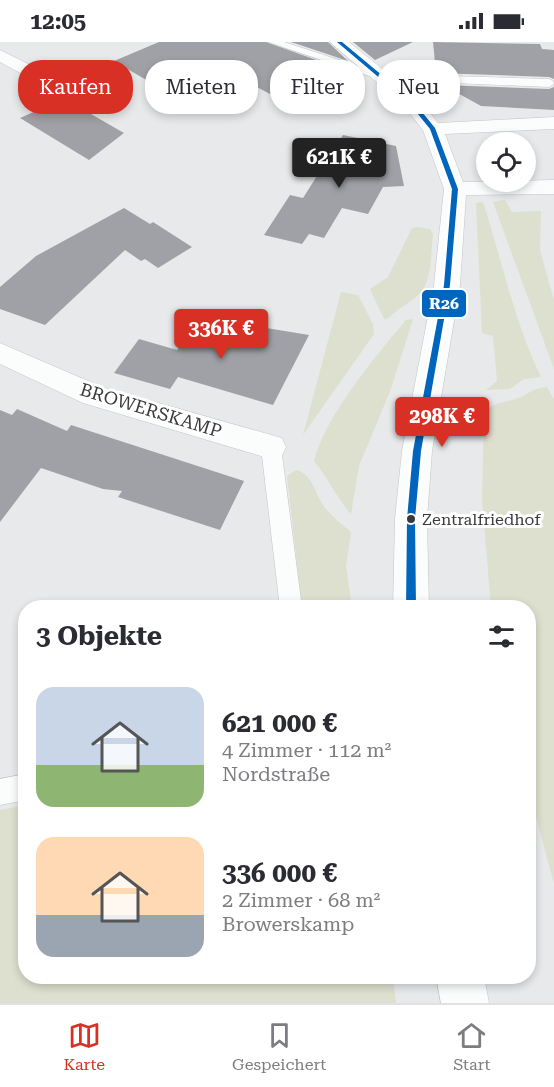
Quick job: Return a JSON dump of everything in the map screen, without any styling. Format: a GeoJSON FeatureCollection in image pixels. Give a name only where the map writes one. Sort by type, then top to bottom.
{"type":"FeatureCollection","features":[{"type":"Feature","properties":{"kind":"street"},"geometry":{"type":"LineString","coordinates":[[339,42],[377,74]]}},
{"type":"Feature","properties":{"kind":"street"},"geometry":{"type":"LineString","coordinates":[[0,55],[18,65]]}},
{"type":"Feature","properties":{"kind":"street"},"geometry":{"type":"LineString","coordinates":[[411,600],[411,519],[417,451],[447,285],[455,189],[433,129],[421,114]]}},
{"type":"Feature","properties":{"kind":"street"},"geometry":{"type":"LineString","coordinates":[[433,129],[554,123]]}},
{"type":"Feature","properties":{"kind":"street"},"geometry":{"type":"LineString","coordinates":[[455,189],[554,187]]}},
{"type":"Feature","properties":{"kind":"street","name":"BROWERSKAMP"},"geometry":{"type":"LineString","coordinates":[[0,353],[93,395],[272,447]]}},
{"type":"Feature","properties":{"kind":"street"},"geometry":{"type":"LineString","coordinates":[[461,984],[465,1003]]}},
{"type":"Feature","properties":{"kind":"lane"},"geometry":{"type":"LineString","coordinates":[[273,42],[377,76]]}},
{"type":"Feature","properties":{"kind":"lane"},"geometry":{"type":"LineString","coordinates":[[460,80],[549,83]]}},
{"type":"Feature","properties":{"kind":"lane"},"geometry":{"type":"LineString","coordinates":[[272,447],[290,600]]}},
{"type":"Feature","properties":{"kind":"lane"},"geometry":{"type":"LineString","coordinates":[[0,792],[18,789]]}},
{"type":"Feature","properties":{"kind":"green space"},"geometry":{"type":"Polygon","coordinates":[[[505,200],[512,212],[541,211],[540,250],[554,300],[554,369],[493,202],[505,200]]]}},
{"type":"Feature","properties":{"kind":"green space"},"geometry":{"type":"Polygon","coordinates":[[[483,202],[516,313],[541,377],[524,379],[510,389],[486,390],[497,381],[493,336],[482,333],[476,203],[483,202]]]}},
{"type":"Feature","properties":{"kind":"green space"},"geometry":{"type":"Polygon","coordinates":[[[412,228],[430,229],[433,234],[425,285],[415,298],[389,318],[384,319],[370,289],[388,277],[412,228]]]}},
{"type":"Feature","properties":{"kind":"green space"},"geometry":{"type":"Polygon","coordinates":[[[341,292],[358,295],[373,324],[374,334],[303,435],[341,292]]]}},
{"type":"Feature","properties":{"kind":"green space"},"geometry":{"type":"Polygon","coordinates":[[[413,319],[391,389],[359,466],[351,514],[314,461],[329,425],[353,387],[406,320],[413,319]]]}},
{"type":"Feature","properties":{"kind":"green space","name":"Zentralfriedhof"},"geometry":{"type":"Polygon","coordinates":[[[547,387],[554,399],[554,884],[536,817],[536,600],[490,600],[482,500],[484,412],[496,404],[520,397],[536,389],[547,387]]]}},
{"type":"Feature","properties":{"kind":"green space"},"geometry":{"type":"Polygon","coordinates":[[[296,470],[302,472],[314,486],[325,508],[351,532],[346,566],[351,600],[301,600],[287,476],[296,470]]]}},
{"type":"Feature","properties":{"kind":"green space"},"geometry":{"type":"Polygon","coordinates":[[[18,806],[18,984],[394,984],[396,1003],[0,1003],[0,810],[18,806]]]}},
{"type":"Feature","properties":{"kind":"building"},"geometry":{"type":"Polygon","coordinates":[[[159,42],[266,42],[316,60],[270,60],[270,94],[258,88],[258,60],[145,60],[145,79],[133,72],[133,60],[116,60],[159,42]]]}},
{"type":"Feature","properties":{"kind":"building"},"geometry":{"type":"Polygon","coordinates":[[[291,42],[328,42],[347,60],[291,42]]]}},
{"type":"Feature","properties":{"kind":"building"},"geometry":{"type":"Polygon","coordinates":[[[353,42],[413,42],[375,60],[353,42]]]}},
{"type":"Feature","properties":{"kind":"building"},"geometry":{"type":"Polygon","coordinates":[[[433,42],[540,44],[542,49],[554,50],[554,79],[460,74],[460,60],[435,60],[433,42]]]}},
{"type":"Feature","properties":{"kind":"building"},"geometry":{"type":"Polygon","coordinates":[[[460,86],[549,89],[554,87],[554,110],[481,106],[460,94],[460,86]]]}},
{"type":"Feature","properties":{"kind":"building"},"geometry":{"type":"Polygon","coordinates":[[[29,114],[91,114],[124,133],[89,160],[20,118],[29,114]]]}},
{"type":"Feature","properties":{"kind":"building"},"geometry":{"type":"Polygon","coordinates":[[[343,135],[396,146],[404,186],[383,187],[368,214],[342,208],[324,238],[309,234],[302,244],[264,235],[290,195],[303,198],[343,135]]]}},
{"type":"Feature","properties":{"kind":"building"},"geometry":{"type":"Polygon","coordinates":[[[124,208],[150,224],[153,222],[192,247],[158,268],[145,259],[141,261],[125,250],[45,325],[0,309],[0,287],[36,256],[124,208]]]}},
{"type":"Feature","properties":{"kind":"building"},"geometry":{"type":"Polygon","coordinates":[[[210,319],[309,335],[273,405],[178,377],[170,389],[114,373],[139,339],[177,350],[188,333],[199,336],[210,319]]]}},
{"type":"Feature","properties":{"kind":"building"},"geometry":{"type":"Polygon","coordinates":[[[17,409],[67,431],[71,425],[244,481],[220,530],[118,497],[122,491],[103,489],[41,468],[0,522],[0,410],[12,415],[17,409]]]}},
{"type":"Feature","properties":{"kind":"transit line","name":"R26"},"geometry":{"type":"LineString","coordinates":[[339,42],[411,102],[433,129],[455,189],[447,285],[417,451],[411,519],[411,600]]}},
{"type":"Feature","properties":{"kind":"place","name":"Zentralfriedhof"},"geometry":{"type":"Point","coordinates":[411,519]}}]}
